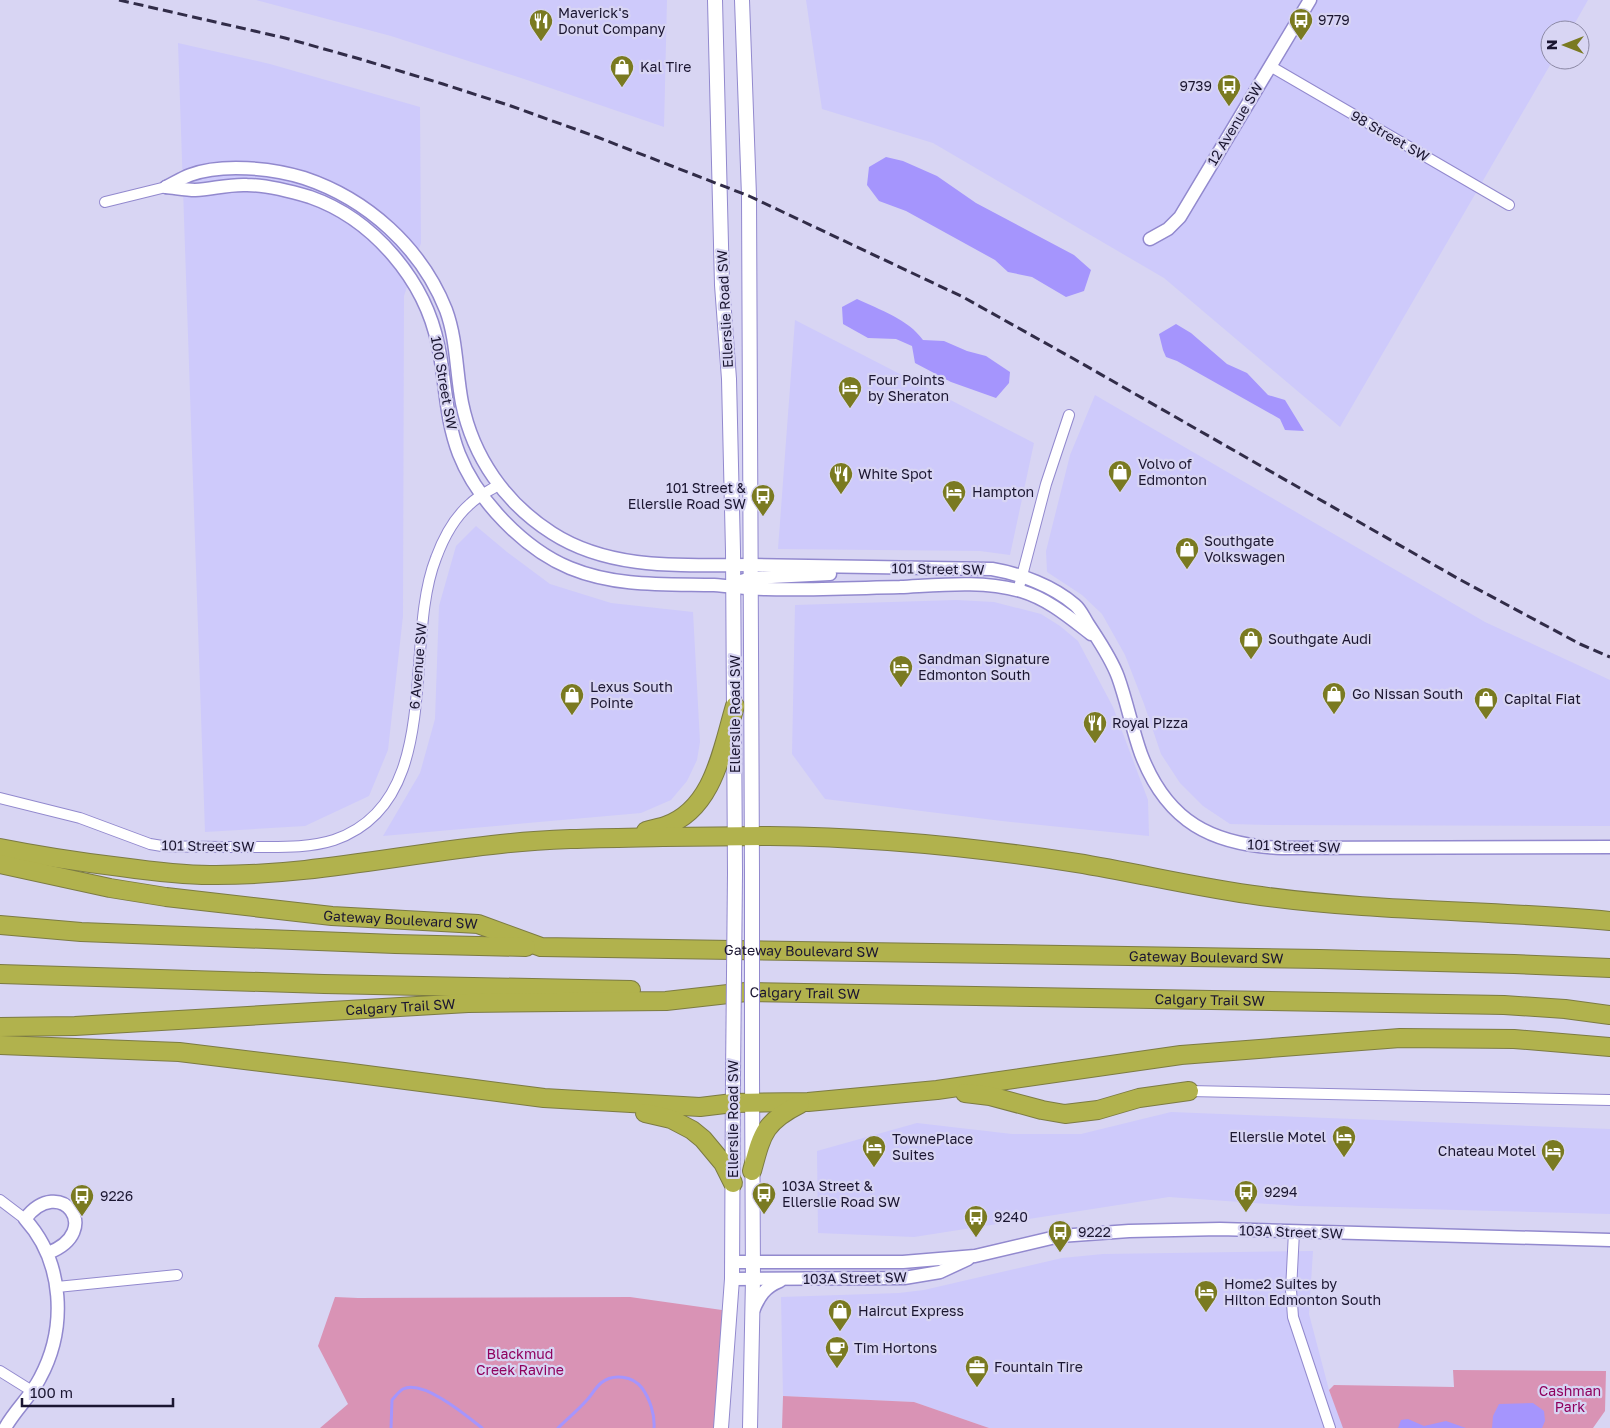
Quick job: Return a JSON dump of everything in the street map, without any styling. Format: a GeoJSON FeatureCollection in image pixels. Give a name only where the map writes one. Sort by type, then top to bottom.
{"type":"FeatureCollection","features":[{"type":"Feature","properties":{"kind":"highway"},"geometry":{"type":"LineString","coordinates":[[595,838],[640,832],[665,826],[680,818],[691,809],[702,797],[716,769],[735,706]]}},
{"type":"Feature","properties":{"kind":"highway"},"geometry":{"type":"LineString","coordinates":[[0,848],[172,874],[239,875],[322,869],[501,844],[595,838],[744,836],[851,838],[916,842],[1071,862],[1262,897],[1338,904],[1526,914],[1610,921]]}},
{"type":"Feature","properties":{"kind":"highway","name":"Gateway Boulevard SW"},"geometry":{"type":"LineString","coordinates":[[0,864],[110,888],[166,897],[332,916],[478,924],[541,947],[1320,959],[1610,968]]}},
{"type":"Feature","properties":{"kind":"highway"},"geometry":{"type":"LineString","coordinates":[[0,925],[81,932],[395,944],[541,947]]}},
{"type":"Feature","properties":{"kind":"highway"},"geometry":{"type":"LineString","coordinates":[[0,974],[324,984],[746,992]]}},
{"type":"Feature","properties":{"kind":"highway","name":"Calgary Trail SW"},"geometry":{"type":"LineString","coordinates":[[0,1028],[74,1026],[468,1003],[666,1001],[746,992],[1504,1005],[1610,1013]]}},
{"type":"Feature","properties":{"kind":"highway"},"geometry":{"type":"LineString","coordinates":[[0,1045],[179,1052],[326,1069],[510,1094],[573,1100],[700,1107],[733,1103],[808,1102],[937,1090],[1181,1055],[1400,1038],[1514,1038],[1610,1047]]}},
{"type":"Feature","properties":{"kind":"highway"},"geometry":{"type":"LineString","coordinates":[[937,1090],[990,1096],[1065,1114],[1098,1110],[1138,1098],[1189,1091]]}},
{"type":"Feature","properties":{"kind":"highway"},"geometry":{"type":"LineString","coordinates":[[573,1100],[671,1119],[682,1124],[703,1139],[724,1163],[733,1183]]}},
{"type":"Feature","properties":{"kind":"highway"},"geometry":{"type":"LineString","coordinates":[[752,1171],[760,1142],[771,1123],[781,1114],[808,1102]]}},
{"type":"Feature","properties":{"kind":"main road","name":"Ellerslie Road SW"},"geometry":{"type":"LineString","coordinates":[[715,0],[722,285],[729,379],[735,706],[744,836],[752,873],[753,1279],[750,1428]]}},
{"type":"Feature","properties":{"kind":"main road","name":"Ellerslie Road SW"},"geometry":{"type":"LineString","coordinates":[[721,1428],[732,1279],[735,872],[744,836],[751,577],[749,196],[742,0]]}},
{"type":"Feature","properties":{"kind":"street","name":"12 Avenue SW"},"geometry":{"type":"LineString","coordinates":[[1150,239],[1168,229],[1180,217],[1310,0]]}},
{"type":"Feature","properties":{"kind":"street","name":"98 Street SW"},"geometry":{"type":"LineString","coordinates":[[1270,66],[1509,205]]}},
{"type":"Feature","properties":{"kind":"street","name":"100 Street SW"},"geometry":{"type":"LineString","coordinates":[[105,202],[166,187],[191,175],[215,170],[250,169],[285,173],[333,189],[358,203],[403,241],[424,270],[446,311],[454,342],[462,401],[468,426],[484,465],[498,485],[534,521],[554,534],[601,555],[642,563],[733,566],[751,577]]}},
{"type":"Feature","properties":{"kind":"street","name":"100 Street SW"},"geometry":{"type":"LineString","coordinates":[[166,187],[195,190],[217,186],[250,184],[278,189],[324,203],[353,220],[379,240],[401,264],[428,311],[439,348],[446,406],[459,455],[482,495],[500,517],[523,539],[569,568],[613,581],[644,584],[733,586]]}},
{"type":"Feature","properties":{"kind":"street"},"geometry":{"type":"LineString","coordinates":[[1018,590],[1046,484],[1069,415]]}},
{"type":"Feature","properties":{"kind":"street","name":"6 Avenue SW"},"geometry":{"type":"LineString","coordinates":[[333,840],[356,831],[374,815],[391,796],[402,775],[412,732],[422,622],[430,575],[442,542],[452,526],[470,503],[498,485]]}},
{"type":"Feature","properties":{"kind":"street","name":"101 Street SW"},"geometry":{"type":"LineString","coordinates":[[751,577],[812,576],[865,568],[992,569],[1022,576],[1054,591],[1077,606],[1105,649],[1118,675],[1138,744],[1151,778],[1181,815],[1194,825],[1222,839],[1245,845],[1282,848],[1610,847]]}},
{"type":"Feature","properties":{"kind":"street","name":"101 Street SW"},"geometry":{"type":"LineString","coordinates":[[751,577],[839,589],[985,584],[1018,590],[1031,595],[1053,606],[1098,640]]}},
{"type":"Feature","properties":{"kind":"street"},"geometry":{"type":"LineString","coordinates":[[733,586],[751,577]]}},
{"type":"Feature","properties":{"kind":"street","name":"101 Street SW"},"geometry":{"type":"LineString","coordinates":[[0,798],[80,818],[150,844],[162,846],[304,846],[333,840]]}},
{"type":"Feature","properties":{"kind":"street"},"geometry":{"type":"LineString","coordinates":[[1189,1091],[1610,1100]]}},
{"type":"Feature","properties":{"kind":"street"},"geometry":{"type":"LineString","coordinates":[[25,1219],[32,1210],[42,1203],[51,1201],[65,1205],[71,1210],[75,1219],[75,1228],[72,1236],[65,1244],[48,1253]]}},
{"type":"Feature","properties":{"kind":"street"},"geometry":{"type":"LineString","coordinates":[[1,1202],[25,1219],[48,1253],[57,1287],[58,1319],[54,1346],[46,1366],[32,1391],[5,1428]]}},
{"type":"Feature","properties":{"kind":"street","name":"103A Street SW"},"geometry":{"type":"LineString","coordinates":[[732,1262],[890,1263],[975,1256],[1060,1236],[1109,1231],[1220,1229],[1610,1240]]}},
{"type":"Feature","properties":{"kind":"street"},"geometry":{"type":"LineString","coordinates":[[1294,1232],[1291,1290],[1293,1317],[1330,1428]]}},
{"type":"Feature","properties":{"kind":"street","name":"103A Street SW"},"geometry":{"type":"LineString","coordinates":[[732,1279],[888,1279],[940,1272],[975,1256]]}},
{"type":"Feature","properties":{"kind":"street"},"geometry":{"type":"LineString","coordinates":[[57,1287],[177,1274]]}},
{"type":"Feature","properties":{"kind":"street"},"geometry":{"type":"LineString","coordinates":[[752,1313],[762,1293],[768,1287],[785,1280]]}},
{"type":"Feature","properties":{"kind":"street"},"geometry":{"type":"LineString","coordinates":[[0,1371],[32,1391]]}},
{"type":"Feature","properties":{"kind":"shaded area"},"geometry":{"type":"Polygon","coordinates":[[[256,0],[667,0],[664,127],[391,36],[256,0]]]}},
{"type":"Feature","properties":{"kind":"shaded area"},"geometry":{"type":"Polygon","coordinates":[[[806,0],[1588,0],[1577,20],[1540,20],[1540,70],[1547,70],[1340,427],[1164,278],[933,143],[822,109],[806,0]]]}},
{"type":"Feature","properties":{"kind":"shaded area"},"geometry":{"type":"Polygon","coordinates":[[[178,43],[270,64],[420,107],[421,243],[404,296],[403,616],[388,750],[369,796],[305,826],[205,832],[178,43]]]}},
{"type":"Feature","properties":{"kind":"shaded area"},"geometry":{"type":"Polygon","coordinates":[[[886,157],[903,161],[937,176],[976,203],[1074,255],[1091,270],[1084,291],[1066,297],[1032,277],[1008,272],[995,260],[906,211],[879,201],[867,185],[869,167],[886,157]]]}},
{"type":"Feature","properties":{"kind":"shaded area"},"geometry":{"type":"Polygon","coordinates":[[[857,299],[902,321],[910,326],[923,340],[944,341],[967,351],[986,356],[1010,372],[1009,383],[996,398],[951,382],[915,363],[912,346],[896,339],[868,338],[843,324],[842,307],[857,299]]]}},
{"type":"Feature","properties":{"kind":"shaded area"},"geometry":{"type":"Polygon","coordinates":[[[795,320],[1034,443],[1010,555],[980,551],[778,549],[795,320]]]}},
{"type":"Feature","properties":{"kind":"shaded area"},"geometry":{"type":"Polygon","coordinates":[[[1176,324],[1191,333],[1227,364],[1247,373],[1268,395],[1285,400],[1304,431],[1285,430],[1280,419],[1177,361],[1166,357],[1159,334],[1176,324]]]}},
{"type":"Feature","properties":{"kind":"shaded area"},"geometry":{"type":"Polygon","coordinates":[[[1095,395],[1485,622],[1610,680],[1610,826],[1230,824],[1203,806],[1180,783],[1161,754],[1125,655],[1102,614],[1082,595],[1047,572],[1046,551],[1070,455],[1095,395]]]}},
{"type":"Feature","properties":{"kind":"shaded area"},"geometry":{"type":"Polygon","coordinates":[[[476,526],[550,584],[611,603],[693,612],[700,742],[697,760],[687,781],[671,800],[641,813],[383,836],[420,773],[435,719],[439,606],[456,546],[476,526]]]}},
{"type":"Feature","properties":{"kind":"shaded area"},"geometry":{"type":"Polygon","coordinates":[[[956,600],[994,602],[1041,614],[1060,626],[1078,641],[1113,707],[1148,800],[1149,836],[1002,821],[825,799],[792,754],[795,605],[956,600]]]}},
{"type":"Feature","properties":{"kind":"shaded area"},"geometry":{"type":"Polygon","coordinates":[[[1171,1112],[1610,1129],[1610,1214],[1299,1206],[1169,1197],[914,1237],[818,1233],[817,1151],[917,1123],[1012,1134],[1081,1134],[1171,1112]]]}},
{"type":"Feature","properties":{"kind":"shaded area"},"geometry":{"type":"Polygon","coordinates":[[[1313,1251],[1309,1314],[1329,1390],[1344,1428],[989,1428],[914,1402],[783,1396],[781,1297],[899,1293],[924,1290],[1062,1258],[1103,1254],[1313,1251]]]}},
{"type":"Feature","properties":{"kind":"shaded area"},"geometry":{"type":"Polygon","coordinates":[[[1533,1403],[1544,1411],[1545,1421],[1542,1428],[1492,1428],[1493,1416],[1499,1404],[1533,1403]]]}},
{"type":"Feature","properties":{"kind":"shaded area"},"geometry":{"type":"Polygon","coordinates":[[[1408,1419],[1424,1426],[1446,1421],[1466,1428],[1398,1428],[1401,1420],[1408,1419]]]}},
{"type":"Feature","properties":{"kind":"green space","name":"Blackmud Creek Ravine"},"geometry":{"type":"Polygon","coordinates":[[[335,1297],[630,1297],[722,1310],[716,1428],[320,1428],[348,1404],[318,1346],[335,1297]]]}},
{"type":"Feature","properties":{"kind":"green space","name":"Cashman Park"},"geometry":{"type":"Polygon","coordinates":[[[1453,1370],[1606,1371],[1605,1411],[1593,1428],[1343,1428],[1329,1390],[1334,1385],[1454,1387],[1453,1370]]]}},
{"type":"Feature","properties":{"kind":"green space"},"geometry":{"type":"Polygon","coordinates":[[[783,1396],[914,1402],[989,1428],[782,1428],[783,1396]]]}},
{"type":"Feature","properties":{"kind":"waterway"},"geometry":{"type":"LineString","coordinates":[[558,1428],[583,1405],[601,1383],[617,1377],[633,1381],[642,1388],[651,1407],[654,1428]]}},
{"type":"Feature","properties":{"kind":"waterway"},"geometry":{"type":"LineString","coordinates":[[391,1428],[392,1400],[403,1389],[412,1387],[422,1389],[444,1400],[482,1428]]}},
{"type":"Feature","properties":{"kind":"railway"},"geometry":{"type":"LineString","coordinates":[[119,0],[285,38],[443,84],[597,137],[749,196],[963,297],[1457,578],[1580,644],[1610,657]]}},
{"type":"Feature","properties":{"kind":"place","name":"9779"},"geometry":{"type":"Point","coordinates":[1301,41]}},
{"type":"Feature","properties":{"kind":"place","name":"Maverick's Donut Company"},"geometry":{"type":"Point","coordinates":[541,42]}},
{"type":"Feature","properties":{"kind":"place","name":"Kal Tire"},"geometry":{"type":"Point","coordinates":[622,88]}},
{"type":"Feature","properties":{"kind":"place","name":"9739"},"geometry":{"type":"Point","coordinates":[1229,107]}},
{"type":"Feature","properties":{"kind":"place","name":"Four Points by Sheraton"},"geometry":{"type":"Point","coordinates":[850,409]}},
{"type":"Feature","properties":{"kind":"place","name":"Volvo of Edmonton"},"geometry":{"type":"Point","coordinates":[1120,493]}},
{"type":"Feature","properties":{"kind":"place","name":"White Spot"},"geometry":{"type":"Point","coordinates":[841,495]}},
{"type":"Feature","properties":{"kind":"place","name":"Hampton"},"geometry":{"type":"Point","coordinates":[954,513]}},
{"type":"Feature","properties":{"kind":"place","name":"101 Street & Ellerslie Road SW"},"geometry":{"type":"Point","coordinates":[763,517]}},
{"type":"Feature","properties":{"kind":"place","name":"Southgate Volkswagen"},"geometry":{"type":"Point","coordinates":[1187,570]}},
{"type":"Feature","properties":{"kind":"place","name":"Southgate Audi"},"geometry":{"type":"Point","coordinates":[1251,660]}},
{"type":"Feature","properties":{"kind":"place","name":"Sandman Signature Edmonton South"},"geometry":{"type":"Point","coordinates":[901,688]}},
{"type":"Feature","properties":{"kind":"place","name":"Go Nissan South"},"geometry":{"type":"Point","coordinates":[1334,715]}},
{"type":"Feature","properties":{"kind":"place","name":"Lexus South Pointe"},"geometry":{"type":"Point","coordinates":[572,716]}},
{"type":"Feature","properties":{"kind":"place","name":"Capital Fiat"},"geometry":{"type":"Point","coordinates":[1486,720]}},
{"type":"Feature","properties":{"kind":"place","name":"Royal Pizza"},"geometry":{"type":"Point","coordinates":[1095,744]}},
{"type":"Feature","properties":{"kind":"place","name":"Ellerslie Motel"},"geometry":{"type":"Point","coordinates":[1344,1158]}},
{"type":"Feature","properties":{"kind":"place","name":"TownePlace Suites"},"geometry":{"type":"Point","coordinates":[874,1168]}},
{"type":"Feature","properties":{"kind":"place","name":"Chateau Motel"},"geometry":{"type":"Point","coordinates":[1553,1172]}},
{"type":"Feature","properties":{"kind":"place","name":"9294"},"geometry":{"type":"Point","coordinates":[1246,1213]}},
{"type":"Feature","properties":{"kind":"place","name":"103A Street & Ellerslie Road SW"},"geometry":{"type":"Point","coordinates":[764,1215]}},
{"type":"Feature","properties":{"kind":"place","name":"9226"},"geometry":{"type":"Point","coordinates":[82,1217]}},
{"type":"Feature","properties":{"kind":"place","name":"9240"},"geometry":{"type":"Point","coordinates":[976,1238]}},
{"type":"Feature","properties":{"kind":"place","name":"9222"},"geometry":{"type":"Point","coordinates":[1060,1253]}},
{"type":"Feature","properties":{"kind":"place","name":"Home2 Suites by Hilton Edmonton South"},"geometry":{"type":"Point","coordinates":[1206,1313]}},
{"type":"Feature","properties":{"kind":"place","name":"Haircut Express"},"geometry":{"type":"Point","coordinates":[840,1332]}},
{"type":"Feature","properties":{"kind":"place","name":"Tim Hortons"},"geometry":{"type":"Point","coordinates":[837,1369]}},
{"type":"Feature","properties":{"kind":"place","name":"Fountain Tire"},"geometry":{"type":"Point","coordinates":[977,1388]}}]}
